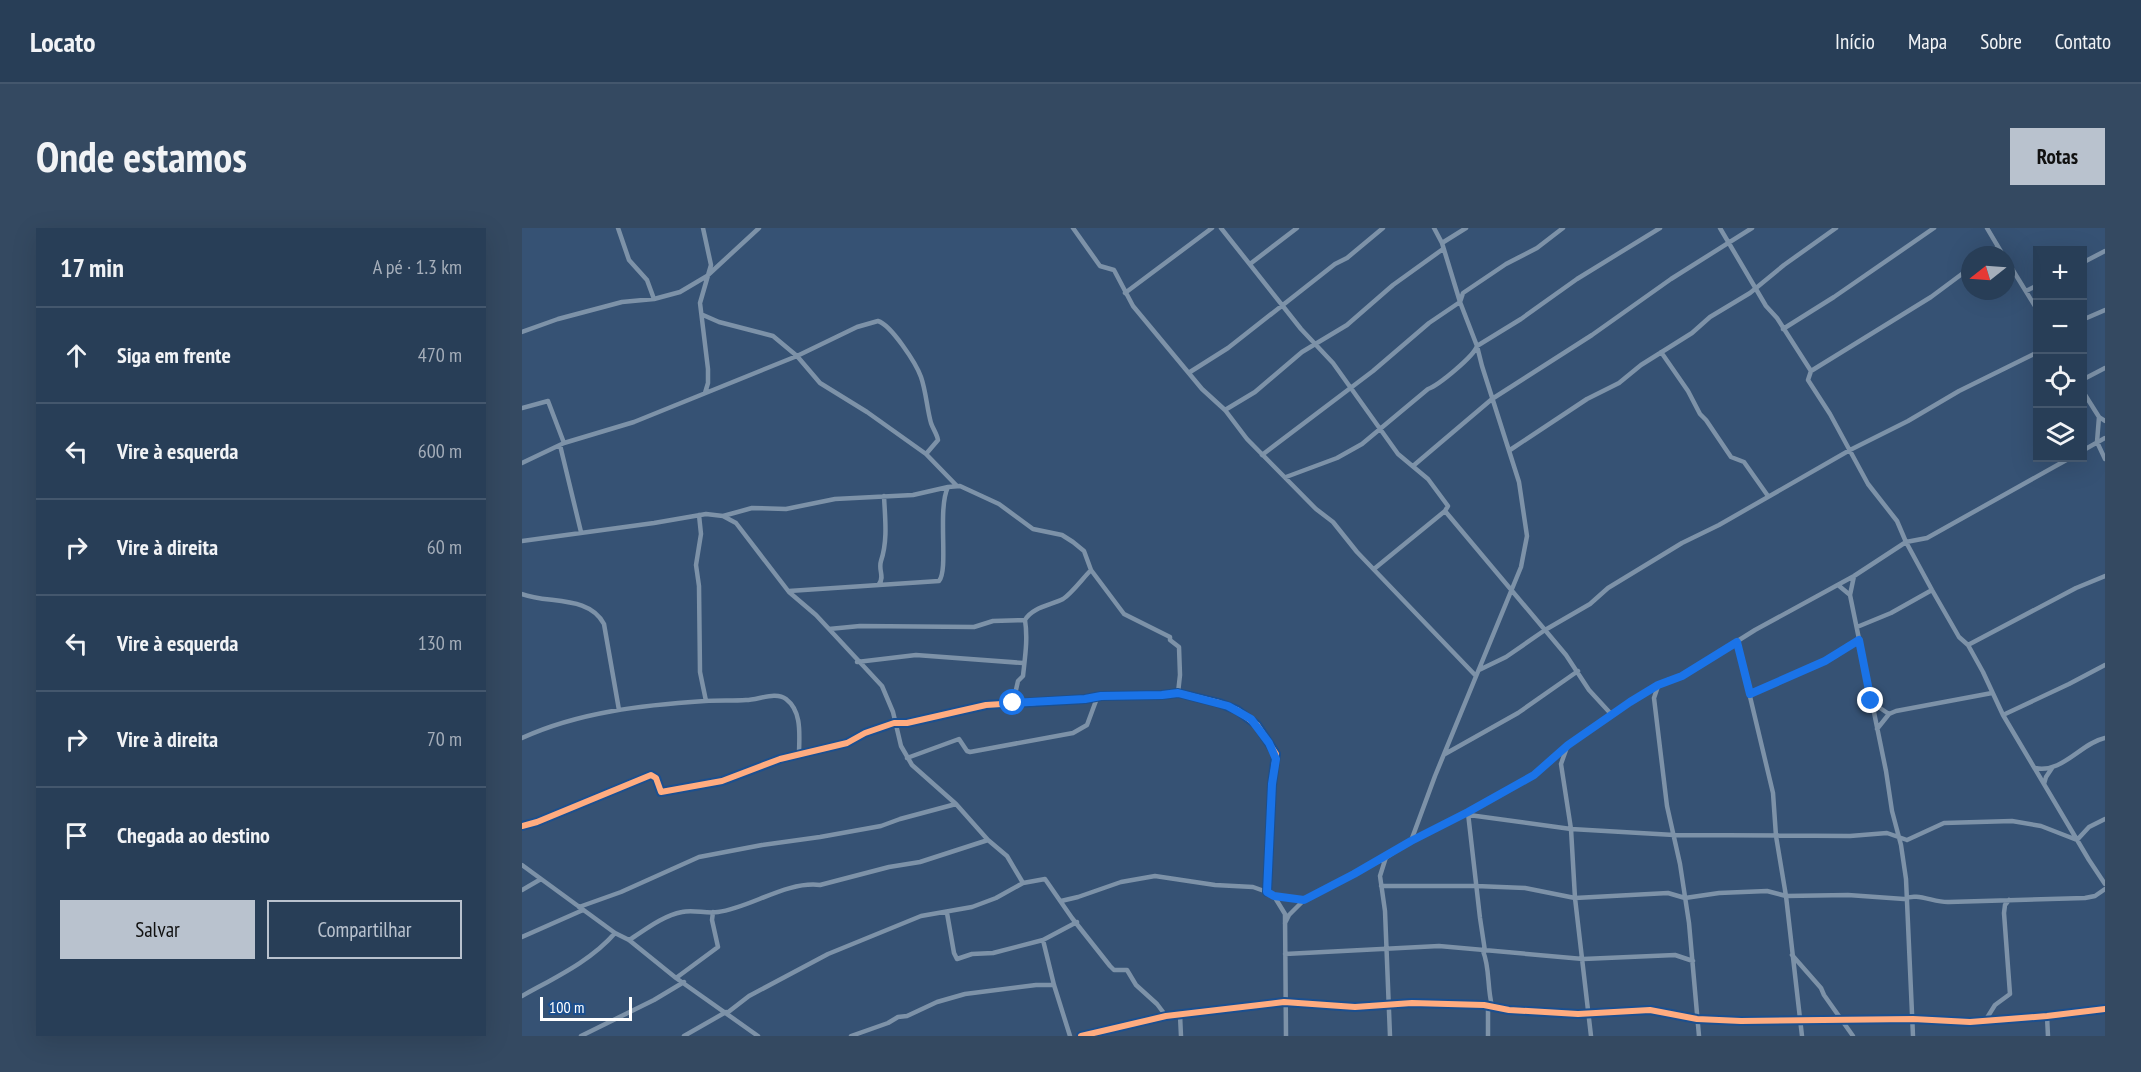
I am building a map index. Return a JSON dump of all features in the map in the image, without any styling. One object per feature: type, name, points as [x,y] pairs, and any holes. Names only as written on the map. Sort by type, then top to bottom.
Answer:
[{"type":"street","points":[[618,228],[629,260],[647,280],[654,299]]},
{"type":"street","points":[[703,228],[711,265],[700,303],[708,376],[705,393]]},
{"type":"street","points":[[522,332],[622,302],[654,299],[680,292],[707,276],[759,228]]},
{"type":"street","points":[[1072,228],[1100,266],[1114,270],[1125,293],[1164,344],[1262,455],[1316,509],[1333,522],[1374,569],[1477,673]]},
{"type":"street","points":[[1125,293],[1212,228]]},
{"type":"street","points":[[1221,228],[1315,346],[1333,363],[1398,454],[1428,479],[1448,506],[1445,511],[1374,569]]},
{"type":"street","points":[[1250,264],[1297,228]]},
{"type":"street","points":[[1190,372],[1228,348],[1383,228]]},
{"type":"street","points":[[1411,841],[1521,567],[1527,536],[1524,503],[1510,450],[1442,243],[1434,228]]},
{"type":"street","points":[[1442,243],[1466,228]]},
{"type":"street","points":[[1262,455],[1372,371],[1429,323],[1460,302],[1463,293],[1506,264],[1537,248],[1563,228]]},
{"type":"street","points":[[1286,477],[1337,458],[1362,444],[1428,389],[1440,383],[1475,353],[1477,346],[1521,319],[1577,279],[1660,228]]},
{"type":"street","points":[[1720,228],[1755,288],[1796,345],[1811,371]]},
{"type":"street","points":[[1413,466],[1492,399],[1592,335],[1671,279],[1752,228]]},
{"type":"street","points":[[1510,450],[1692,333],[1836,228]]},
{"type":"street","points":[[1783,329],[1934,228]]},
{"type":"street","points":[[1987,228],[1997,246]]},
{"type":"street","points":[[1225,411],[1248,397],[1288,362],[1347,325],[1393,285],[1443,249]]},
{"type":"street","points":[[2087,260],[2105,251]]},
{"type":"street","points":[[2015,273],[2033,304]]},
{"type":"street","points":[[1961,275],[1931,297],[1811,371],[1808,380],[1830,414],[1868,484],[1897,521],[1932,590],[1959,637],[1968,645],[2002,715],[2105,884]]},
{"type":"street","points":[[2026,291],[2033,287]]},
{"type":"street","points":[[2087,319],[2105,310]]},
{"type":"street","points":[[703,315],[719,322],[773,336],[797,356],[820,383],[867,412],[926,454],[957,486]]},
{"type":"street","points":[[522,463],[562,444],[634,422],[797,356],[874,321],[882,322],[905,350],[921,376],[923,393],[929,406],[930,421],[938,440],[926,454]]},
{"type":"street","points":[[1661,352],[1731,457],[1744,462],[1767,495]]},
{"type":"street","points":[[1477,673],[1590,604],[1608,588],[1645,565],[1767,495],[1908,421],[1959,391],[2033,354]]},
{"type":"street","points":[[2087,377],[2105,368]]},
{"type":"street","points":[[2087,398],[2099,417],[2105,421]]},
{"type":"street","points":[[522,408],[548,401],[562,444],[581,532]]},
{"type":"street","points":[[2099,417],[2097,442],[2105,459]]},
{"type":"street","points":[[2087,448],[2105,438]]},
{"type":"street","points":[[1286,923],[1289,915],[1304,900],[1387,857],[1411,841],[1468,814],[1534,775],[1568,745],[1658,685],[1682,676],[1775,619],[1854,576],[1906,542],[1927,538],[1944,530],[2063,462]]},
{"type":"street","points":[[789,592],[879,584],[936,582],[941,579],[944,549],[943,510],[948,487]]},
{"type":"street","points":[[723,516],[752,508],[786,509],[835,499],[913,495],[948,487],[964,488],[999,504],[1033,529],[1055,533],[1084,551],[1091,570],[1124,614],[1170,637],[1170,640],[1179,647],[1178,693]]},
{"type":"street","points":[[879,584],[882,579],[881,563],[885,554],[886,541],[884,496]]},
{"type":"street","points":[[1445,511],[1545,630],[1578,671],[1589,690],[1612,715]]},
{"type":"street","points":[[522,541],[710,513],[723,516],[740,527],[789,592],[829,629],[886,693],[893,711],[901,746],[912,765],[956,804],[988,840],[1007,856],[1023,884]]},
{"type":"street","points":[[699,515],[702,534],[696,566],[699,586],[700,672],[706,701]]},
{"type":"street","points":[[1013,703],[1017,685],[1023,676],[1027,646],[1025,620],[1027,616],[1065,598],[1091,570]]},
{"type":"street","points":[[1854,576],[1850,595],[1901,845],[1907,897],[1913,1036]]},
{"type":"street","points":[[1968,645],[2076,588],[2105,576]]},
{"type":"street","points":[[1838,585],[1850,595]]},
{"type":"street","points":[[1857,627],[1891,613],[1932,590]]},
{"type":"street","points":[[522,594],[583,606],[599,615],[604,624],[619,710]]},
{"type":"street","points":[[829,629],[860,626],[974,627],[993,621],[1025,620]]},
{"type":"street","points":[[1750,694],[1825,661],[1859,640]]},
{"type":"street","points":[[1737,642],[1769,769],[1802,1036]]},
{"type":"street","points":[[857,662],[916,655],[1023,663]]},
{"type":"street","points":[[2002,715],[2105,665]]},
{"type":"street","points":[[1444,754],[1518,713],[1578,671]]},
{"type":"street","points":[[1658,685],[1654,698],[1655,707],[1667,806],[1685,898],[1699,1036]]},
{"type":"street","points":[[522,826],[651,775],[656,778],[661,792],[722,781],[780,759],[847,743],[865,733],[894,723],[907,723],[986,705],[1178,693],[1237,710],[1257,725],[1274,750],[1276,759],[1272,784],[1267,892]]},
{"type":"street","points":[[1877,729],[1889,714],[1992,693]]},
{"type":"street","points":[[1643,694],[1655,707]]},
{"type":"street","points":[[522,738],[564,721],[619,710],[782,696],[791,704],[799,724],[799,755]]},
{"type":"street","points":[[908,758],[959,739],[970,752],[1073,733],[1087,725],[1097,698]]},
{"type":"street","points":[[1871,701],[1889,714]]},
{"type":"street","points":[[2044,784],[2052,768],[2095,741],[2105,738]]},
{"type":"street","points":[[1568,745],[1561,764],[1571,829],[1575,898],[1591,1036]]},
{"type":"street","points":[[2035,768],[2052,768]]},
{"type":"street","points":[[522,937],[581,908],[699,857],[873,828],[956,804]]},
{"type":"street","points":[[1468,814],[1571,829],[1674,835],[1850,836],[1887,833],[1907,840]]},
{"type":"street","points":[[1468,814],[1484,951],[1487,960],[1488,1036]]},
{"type":"street","points":[[2077,840],[2089,827],[2105,819]]},
{"type":"street","points":[[1901,845],[1907,840],[1944,824],[2012,821],[2041,826],[2077,840]]},
{"type":"street","points":[[1887,833],[1896,827]]},
{"type":"street","points":[[629,940],[655,923],[681,912],[729,910],[807,884],[820,885],[889,867],[920,862],[988,840]]},
{"type":"street","points":[[1387,857],[1380,876],[1385,911],[1390,1036]]},
{"type":"street","points":[[522,866],[615,933],[629,940],[676,978],[758,1036]]},
{"type":"street","points":[[1061,901],[1078,897],[1107,885],[1155,876],[1215,885],[1252,887],[1274,896],[1304,900]]},
{"type":"street","points":[[522,890],[541,879]]},
{"type":"street","points":[[684,1036],[727,1013],[749,996],[828,954],[921,916],[947,913],[989,901],[1023,884],[1045,879],[1110,966],[1114,970],[1127,970],[1136,985],[1157,1004],[1166,1016]]},
{"type":"street","points":[[1381,886],[1525,888],[1575,898],[1668,893],[1685,898],[1719,893],[1767,891],[1786,896],[1848,895],[1902,899],[1918,897],[1948,903],[2085,898],[2095,896],[2105,889]]},
{"type":"street","points":[[1274,896],[1285,914],[1286,923],[1284,1002],[1286,1036]]},
{"type":"street","points":[[1907,907],[1918,897]]},
{"type":"street","points":[[1986,1021],[1995,1005],[2010,994],[2004,913],[2005,905],[2009,900]]},
{"type":"street","points":[[676,978],[718,947],[712,920],[713,912]]},
{"type":"street","points":[[947,913],[957,959],[972,954],[993,953],[1043,940],[1077,922]]},
{"type":"street","points":[[522,996],[589,956],[615,933]]},
{"type":"street","points":[[1043,940],[1070,1036]]},
{"type":"street","points":[[1285,954],[1439,946],[1583,959],[1675,956],[1693,962]]},
{"type":"street","points":[[1487,960],[1493,951]]},
{"type":"street","points":[[1792,955],[1821,987],[1824,995],[1853,1036]]},
{"type":"street","points":[[581,1036],[654,1000],[684,982]]},
{"type":"street","points":[[851,1036],[898,1017],[908,1016],[937,1002],[965,994],[1035,985],[1054,985]]},
{"type":"street","points":[[1081,1036],[1166,1016],[1284,1002],[1354,1007],[1389,1004],[1488,1005],[1524,1011],[1588,1013],[1650,1010],[1697,1019],[1741,1021],[1800,1019],[1986,1021],[2105,1009]]},
{"type":"street","points":[[1180,1015],[1180,1036]]},
{"type":"street","points":[[2046,1016],[2048,1036]]},
{"type":"cycle path","points":[[522,826],[651,775],[656,778],[661,792],[722,781],[780,759],[847,743],[865,733],[894,723],[907,723],[986,705],[1101,696],[1178,693],[1237,710],[1257,725],[1276,754],[1272,785],[1267,892]]},
{"type":"cycle path","points":[[1081,1036],[1166,1016],[1284,1002],[1355,1007],[1412,1003],[1484,1005],[1509,1010],[1578,1014],[1650,1010],[1697,1019],[1741,1021],[1913,1019],[1970,1022],[2105,1009]]},
{"type":"route","points":[[1013,703],[1178,693],[1228,706],[1244,714],[1257,725],[1276,754],[1272,784],[1267,892],[1274,896],[1304,900],[1387,857],[1411,841],[1534,775],[1568,745],[1630,702],[1658,685],[1682,676],[1737,642],[1742,653],[1750,694],[1825,661],[1859,640],[1871,701]]}]
